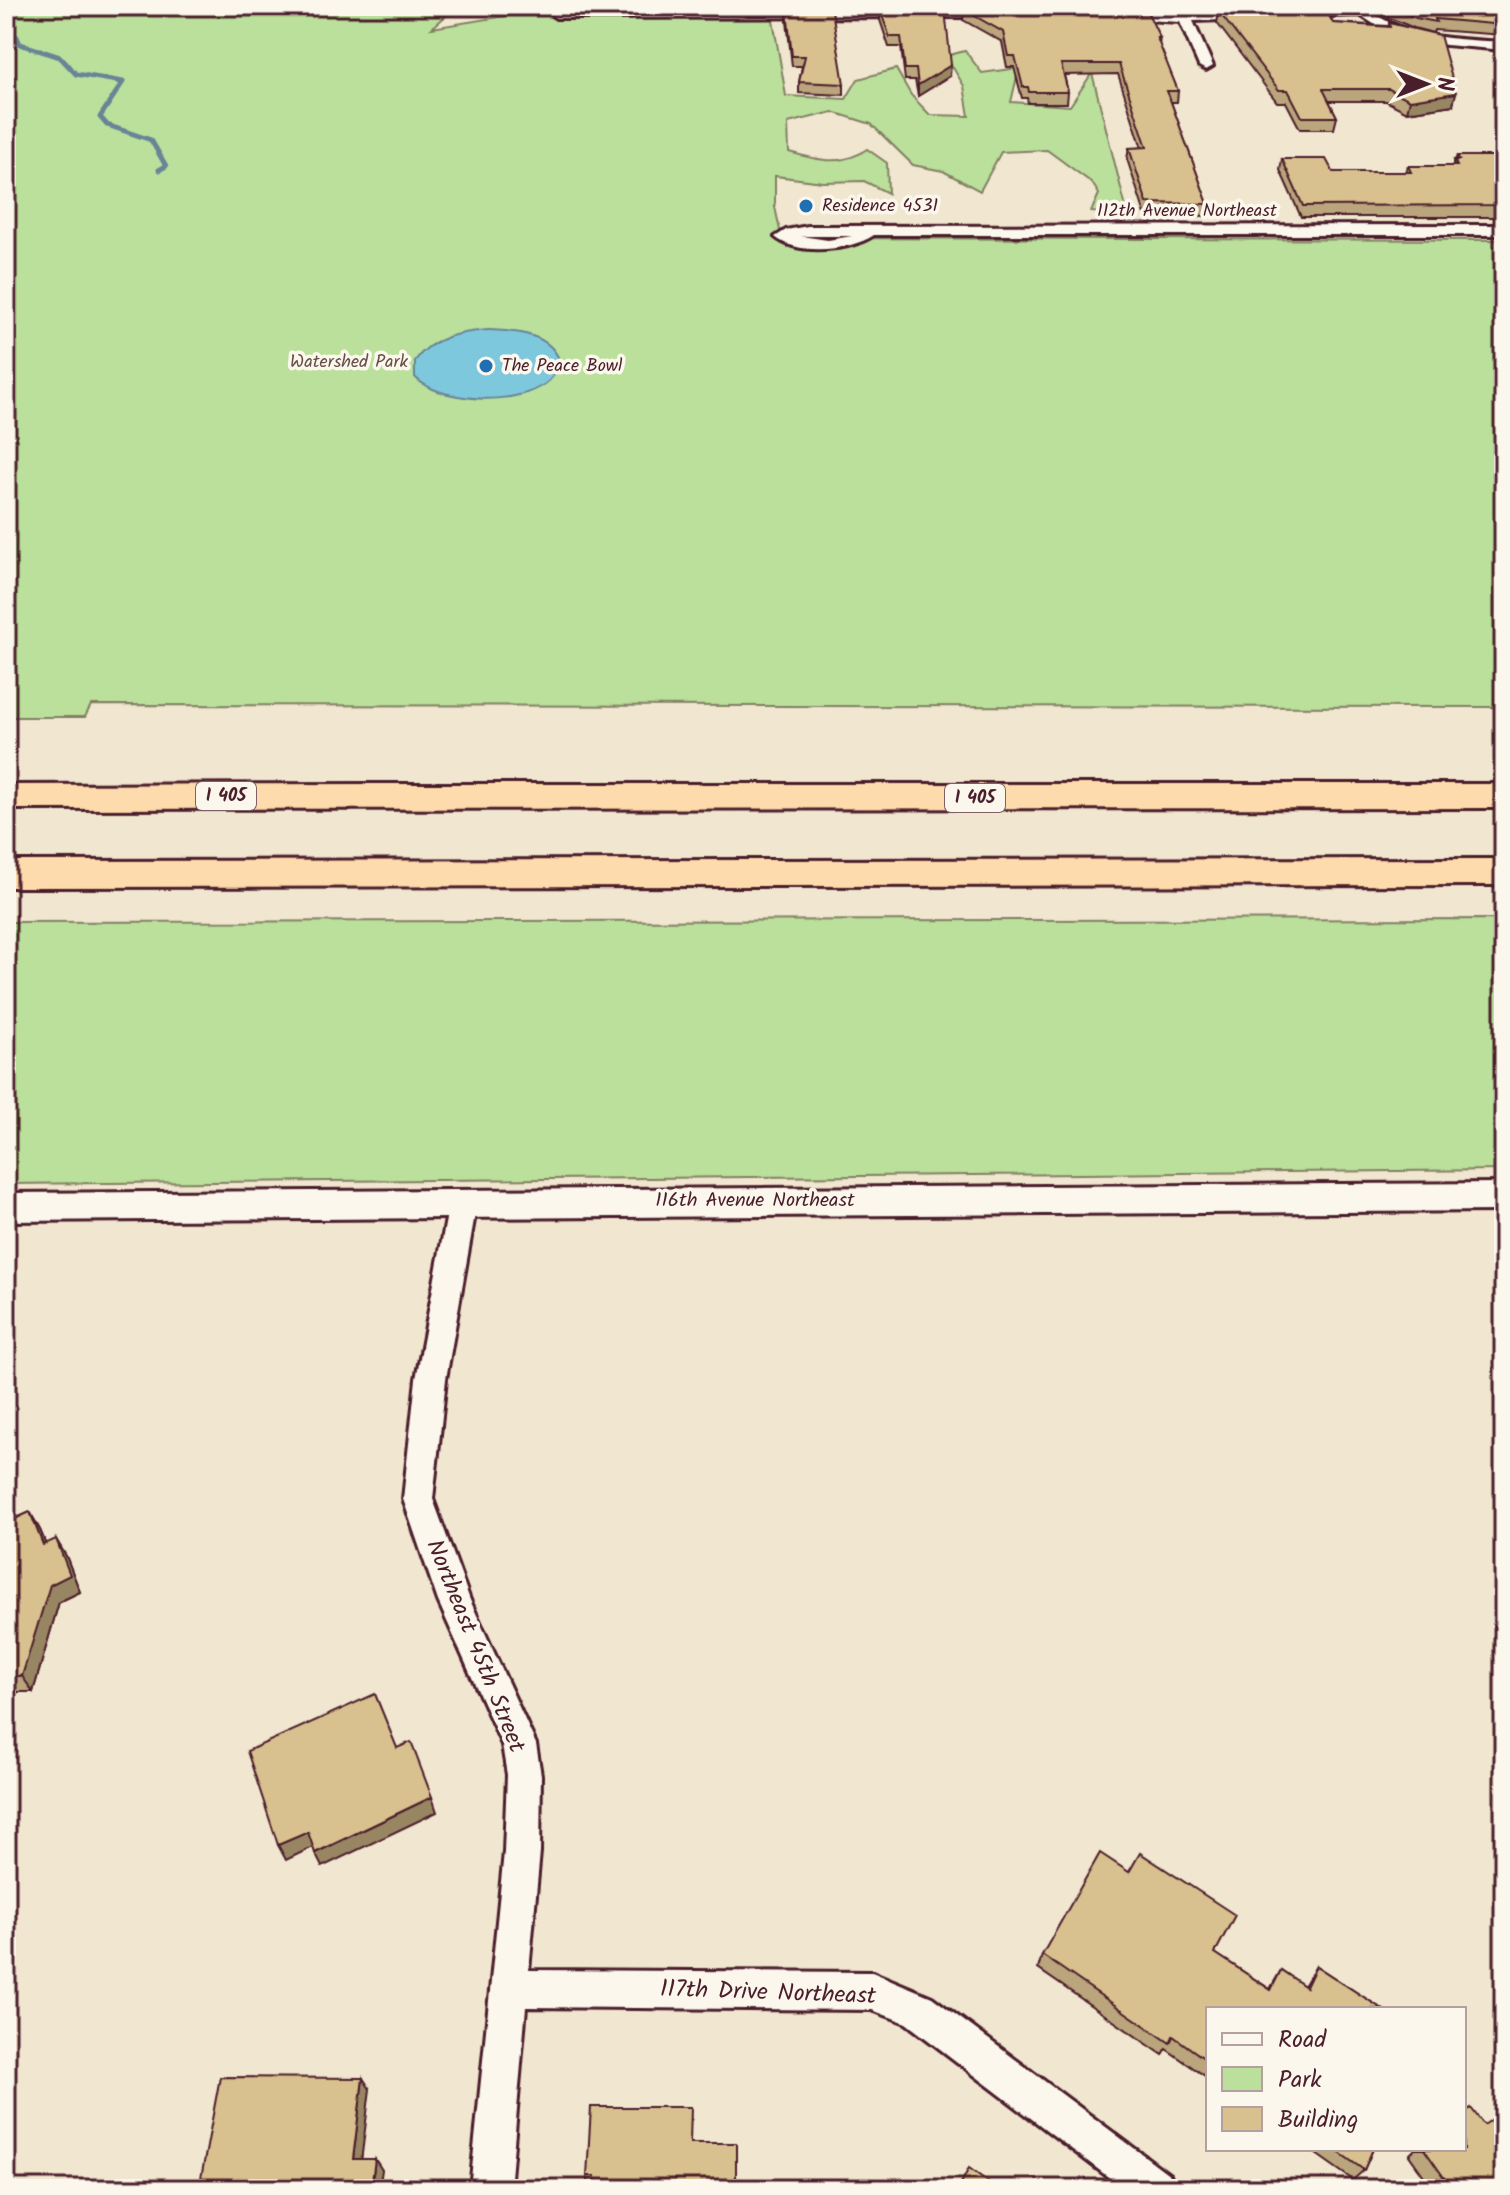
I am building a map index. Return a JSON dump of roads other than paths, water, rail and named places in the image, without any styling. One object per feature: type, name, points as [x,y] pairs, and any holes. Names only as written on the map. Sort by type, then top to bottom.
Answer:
[{"type":"highway","name":"I 405","points":[[6,797],[447,794],[793,798],[1504,796]]},
{"type":"highway","points":[[6,874],[1504,872]]},
{"type":"street","points":[[1106,14],[1185,18],[1359,8],[1388,28],[1416,36],[1499,49]]},
{"type":"street","points":[[556,10],[1016,13]]},
{"type":"street","points":[[1185,18],[1206,66]]},
{"type":"street","name":"112th Avenue Northeast","points":[[871,231],[1504,230]]},
{"type":"street","name":"116th Avenue Northeast","points":[[6,1207],[1504,1197]]},
{"type":"street","name":"Northeast 45th Street","points":[[463,1203],[431,1379],[418,1499],[454,1601],[519,1744],[524,1775],[522,1852],[490,2189]]},
{"type":"street","name":"117th Drive Northeast","points":[[509,1988],[872,1991],[899,2000],[932,2019],[1156,2189]]},
{"type":"water","name":"The Peace Bowl","points":[[488,330],[528,334],[545,342],[558,357],[554,374],[542,386],[523,394],[499,398],[450,395],[415,377],[415,361],[429,346],[457,334]]},
{"type":"waterway","points":[[6,31],[17,37],[20,44],[60,57],[76,74],[123,82],[100,117],[107,125],[151,140],[166,166],[159,170]]},
{"type":"place","name":"Residence 4531","points":[[806,206]]},
{"type":"place","name":"The Peace Bowl","points":[[486,366]]},
{"type":"park label","name":"Watershed Park","points":[[349,362]]}]
